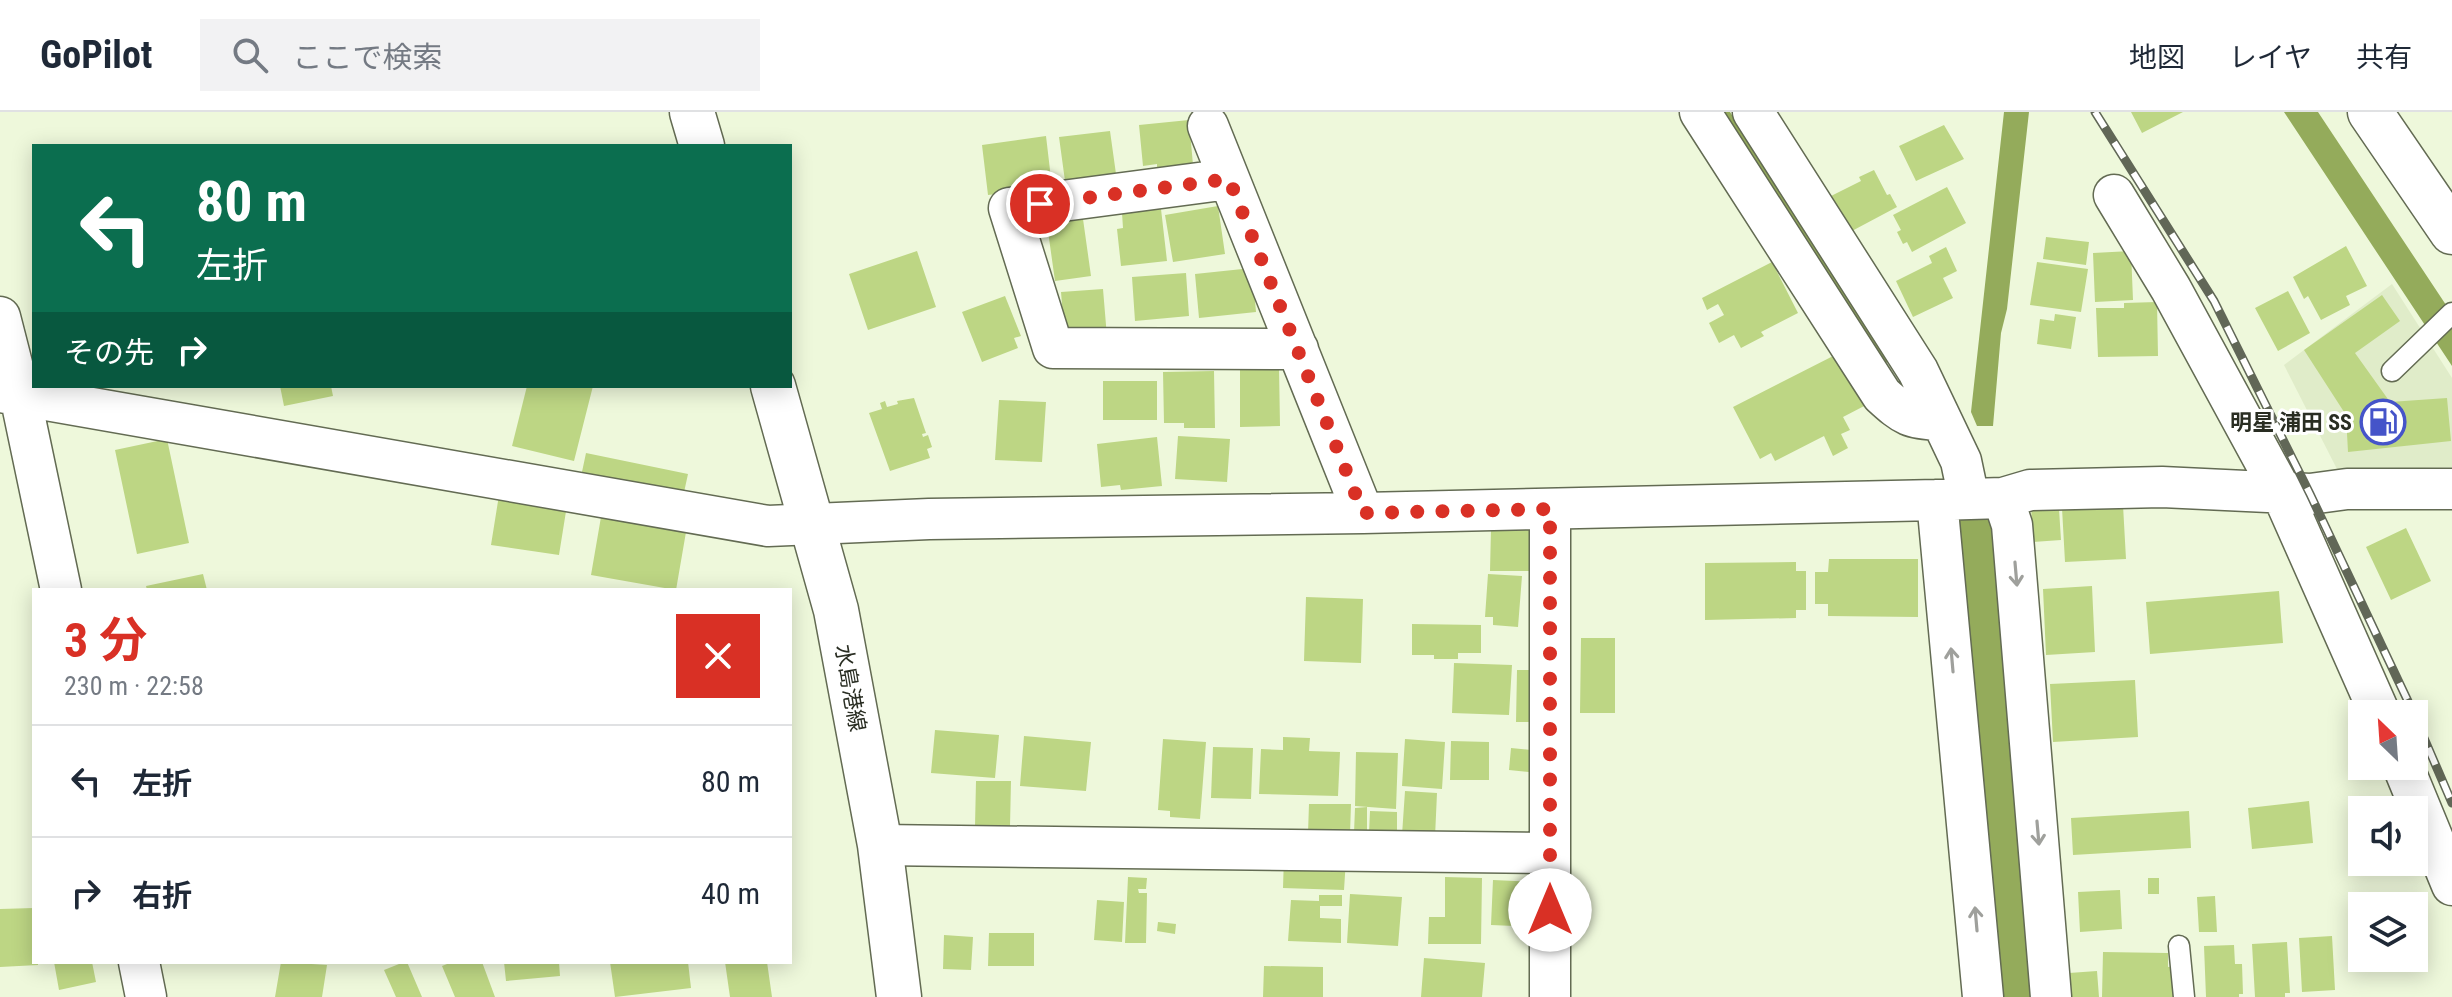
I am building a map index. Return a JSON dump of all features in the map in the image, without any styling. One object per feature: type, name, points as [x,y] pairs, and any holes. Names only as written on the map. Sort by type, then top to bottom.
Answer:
[{"type":"main road","points":[[692,112],[701,144]]},
{"type":"main road","points":[[2370,112],[2452,232]]},
{"type":"main road","name":"水島港線","points":[[774,388],[836,610],[880,845],[899,997]]},
{"type":"street","points":[[1700,112],[1882,395],[1902,414],[1941,420]]},
{"type":"street","points":[[1753,112],[1918,371],[1961,461],[1970,499],[1983,997]]},
{"type":"street","points":[[1208,126],[1363,513]]},
{"type":"street","points":[[1229,179],[1009,208],[1053,348],[1298,349]]},
{"type":"street","points":[[2114,195],[2171,289],[2282,493],[2374,700]]},
{"type":"street","points":[[0,317],[10,393],[60,588]]},
{"type":"street","points":[[10,393],[768,526],[929,519],[1970,499],[2030,490],[2147,487],[2310,494],[2347,489],[2452,489]]},
{"type":"street","points":[[1970,499],[2012,525],[2051,997]]},
{"type":"street","points":[[1550,509],[1550,997]]},
{"type":"street","points":[[2409,780],[2452,885]]},
{"type":"street","points":[[880,845],[1550,853]]},
{"type":"street","points":[[139,964],[146,997]]},
{"type":"lane","points":[[2392,371],[2452,313]]},
{"type":"lane","points":[[2179,946],[2184,997]]},
{"type":"shaded area","points":[[1717,112],[1730,112],[1889,361],[1880,366]]},
{"type":"shaded area","points":[[2004,112],[2029,112],[2007,309],[2001,333],[1993,426],[1977,426],[1971,412]]},
{"type":"shaded area","points":[[2284,112],[2318,112],[2452,314],[2452,366]]},
{"type":"shaded area","name":"明星 浦田 SS","points":[[2392,284],[2452,378],[2452,467],[2338,471],[2284,365]]},
{"type":"building","points":[[2131,112],[2183,112],[2142,133]]},
{"type":"building","points":[[1189,120],[1193,165],[1143,166],[1139,125]]},
{"type":"building","points":[[1944,125],[1964,159],[1916,181],[1899,146]]},
{"type":"building","points":[[1110,131],[1116,174],[1065,181],[1059,137]]},
{"type":"building","points":[[1046,136],[1052,187],[988,195],[982,145]]},
{"type":"building","points":[[1874,170],[1897,207],[1850,232],[1831,196],[1861,181],[1859,177]]},
{"type":"building","points":[[1947,187],[1966,223],[1912,252],[1907,242],[1903,244],[1897,232],[1901,230],[1893,215]]},
{"type":"building","points":[[1218,206],[1225,254],[1173,262],[1165,215]]},
{"type":"building","points":[[1161,209],[1167,261],[1121,266],[1117,229],[1123,228],[1122,213]]},
{"type":"building","points":[[1083,219],[1091,276],[1055,281],[1047,224]]},
{"type":"building","points":[[2046,237],[2089,242],[2086,265],[2043,259]]},
{"type":"building","points":[[2346,246],[2367,286],[2346,296],[2350,305],[2321,320],[2308,296],[2304,299],[2293,277]]},
{"type":"building","points":[[1946,247],[1957,271],[1943,278],[1953,298],[1913,317],[1896,281],[1932,263],[1929,256]]},
{"type":"building","points":[[917,251],[936,307],[868,330],[849,274]]},
{"type":"building","points":[[2131,251],[2133,300],[2095,302],[2093,253]]},
{"type":"building","points":[[1772,262],[1798,313],[1761,332],[1764,336],[1741,348],[1734,335],[1719,343],[1709,323],[1724,315],[1718,304],[1707,310],[1702,298]]},
{"type":"building","points":[[2037,262],[2088,269],[2081,312],[2030,305]]},
{"type":"building","points":[[1252,268],[1256,312],[1199,318],[1195,274]]},
{"type":"building","points":[[1186,273],[1189,316],[1135,321],[1132,277]]},
{"type":"building","points":[[1103,289],[1107,337],[1065,341],[1061,292]]},
{"type":"building","points":[[2288,291],[2310,333],[2278,351],[2255,308]]},
{"type":"building","points":[[2382,295],[2400,321],[2355,353],[2390,402],[2447,398],[2451,441],[2348,452],[2346,415],[2304,350]]},
{"type":"building","points":[[1005,296],[1021,336],[1014,338],[1018,348],[982,362],[962,312]]},
{"type":"building","points":[[2157,302],[2158,356],[2098,357],[2096,308],[2124,308],[2124,303]]},
{"type":"building","points":[[2055,314],[2076,317],[2071,349],[2037,344],[2040,319],[2054,321]]},
{"type":"building","points":[[1841,352],[1868,404],[1843,417],[1850,430],[1841,434],[1848,448],[1833,456],[1824,436],[1775,461],[1771,453],[1760,459],[1733,407]]},
{"type":"building","points":[[1279,367],[1280,426],[1240,427],[1240,368]]},
{"type":"building","points":[[1214,371],[1215,428],[1184,428],[1184,423],[1164,423],[1163,372]]},
{"type":"building","points":[[1103,381],[1157,381],[1157,420],[1103,420]]},
{"type":"building","points":[[280,388],[331,388],[333,396],[284,406]]},
{"type":"building","points":[[526,388],[592,388],[574,461],[512,446]]},
{"type":"building","points":[[914,398],[926,433],[922,434],[923,437],[928,435],[932,447],[927,449],[930,458],[890,471],[869,413],[882,409],[880,403],[885,401],[887,407],[898,404],[897,401]]},
{"type":"building","points":[[999,400],[1046,402],[1042,462],[995,460]]},
{"type":"building","points":[[1178,436],[1230,439],[1227,482],[1175,479]]},
{"type":"building","points":[[1157,437],[1162,486],[1121,490],[1120,485],[1101,487],[1097,444]]},
{"type":"building","points":[[167,439],[189,543],[137,554],[115,450]]},
{"type":"building","points":[[586,453],[688,474],[681,506],[579,486]]},
{"type":"building","points":[[499,495],[567,505],[559,555],[491,545]]},
{"type":"building","points":[[2042,504],[2042,510],[2059,509],[2061,540],[2033,542],[2031,505]]},
{"type":"building","points":[[2123,505],[2126,559],[2065,562],[2062,508]]},
{"type":"building","points":[[601,517],[686,532],[676,588],[591,575]]},
{"type":"building","points":[[2406,528],[2431,581],[2391,600],[2366,547]]},
{"type":"building","points":[[1491,529],[1542,529],[1542,571],[1490,571]]},
{"type":"building","points":[[1829,559],[1918,559],[1918,617],[1828,616],[1828,604],[1815,604],[1815,572],[1828,572]]},
{"type":"building","points":[[1796,562],[1796,571],[1806,571],[1806,610],[1796,610],[1796,618],[1705,620],[1705,563]]},
{"type":"building","points":[[203,574],[206,588],[146,588]]},
{"type":"building","points":[[1488,574],[1522,576],[1518,627],[1493,625],[1493,617],[1485,617]]},
{"type":"building","points":[[2092,586],[2095,652],[2046,655],[2043,589]]},
{"type":"building","points":[[2279,591],[2283,643],[2150,654],[2146,602]]},
{"type":"building","points":[[1306,597],[1363,599],[1361,663],[1304,661]]},
{"type":"building","points":[[1412,624],[1481,625],[1481,653],[1458,653],[1458,659],[1412,655]]},
{"type":"building","points":[[1581,638],[1615,638],[1615,713],[1580,713]]},
{"type":"building","points":[[1454,663],[1512,665],[1509,715],[1452,713]]},
{"type":"building","points":[[1517,670],[1544,670],[1543,722],[1516,722]]},
{"type":"building","points":[[2135,680],[2138,737],[2053,742],[2050,684]]},
{"type":"building","points":[[935,730],[999,735],[995,778],[931,773]]},
{"type":"building","points":[[1024,736],[1091,742],[1086,791],[1020,786]]},
{"type":"building","points":[[1283,737],[1310,738],[1309,751],[1340,752],[1338,796],[1259,794],[1261,749],[1283,750]]},
{"type":"building","points":[[1163,739],[1206,742],[1200,819],[1170,817],[1170,811],[1158,810]]},
{"type":"building","points":[[1405,739],[1445,742],[1442,789],[1402,786]]},
{"type":"building","points":[[1451,741],[1489,742],[1489,780],[1450,780]]},
{"type":"building","points":[[1213,747],[1253,748],[1251,799],[1211,798]]},
{"type":"building","points":[[1511,748],[1541,751],[1538,773],[1509,770]]},
{"type":"building","points":[[1356,752],[1398,753],[1396,809],[1355,806]]},
{"type":"building","points":[[976,781],[1011,781],[1010,826],[975,826]]},
{"type":"building","points":[[1405,791],[1437,793],[1435,837],[1402,835]]},
{"type":"building","points":[[2309,801],[2313,843],[2252,849],[2248,808]]},
{"type":"building","points":[[1309,804],[1351,804],[1350,834],[1308,833]]},
{"type":"building","points":[[1367,807],[1367,833],[1354,833],[1355,808]]},
{"type":"building","points":[[1370,811],[1397,812],[1397,834],[1369,833]]},
{"type":"building","points":[[2189,811],[2191,848],[2073,855],[2071,818]]},
{"type":"building","points":[[1284,856],[1346,859],[1344,890],[1283,888]]},
{"type":"building","points":[[1128,877],[1147,878],[1146,889],[1138,889],[1139,893],[1147,893],[1146,943],[1125,943]]},
{"type":"building","points":[[1445,877],[1482,878],[1481,944],[1428,944],[1429,917],[1445,917]]},
{"type":"building","points":[[2148,878],[2159,878],[2159,894],[2148,894]]},
{"type":"building","points":[[1493,880],[1538,882],[1536,927],[1491,925]]},
{"type":"building","points":[[2120,890],[2122,929],[2080,932],[2078,892]]},
{"type":"building","points":[[1350,894],[1402,897],[1398,946],[1347,943]]},
{"type":"building","points":[[1319,895],[1342,895],[1342,906],[1320,906],[1320,918],[1341,919],[1341,943],[1288,941],[1291,900],[1319,901]]},
{"type":"building","points":[[2215,896],[2217,932],[2199,932],[2197,897]]},
{"type":"building","points":[[1097,900],[1124,902],[1122,942],[1094,940]]},
{"type":"building","points":[[32,908],[32,964],[38,965],[0,967],[0,909]]},
{"type":"building","points":[[1158,922],[1176,924],[1175,934],[1157,931]]},
{"type":"building","points":[[989,933],[1034,933],[1034,966],[988,966]]},
{"type":"building","points":[[944,935],[973,937],[971,970],[943,969]]},
{"type":"building","points":[[2332,936],[2335,990],[2302,992],[2299,938]]},
{"type":"building","points":[[2287,942],[2290,993],[2285,993],[2285,997],[2255,997],[2252,944]]},
{"type":"building","points":[[2234,945],[2235,964],[2242,964],[2243,994],[2239,997],[2206,997],[2204,946]]},
{"type":"building","points":[[2103,952],[2168,953],[2168,967],[2175,966],[2175,997],[2102,997]]},
{"type":"building","points":[[1424,958],[1485,963],[1482,997],[1421,997]]},
{"type":"building","points":[[54,964],[92,964],[96,982],[59,990]]},
{"type":"building","points":[[281,964],[327,965],[322,997],[275,997]]},
{"type":"building","points":[[408,964],[422,997],[396,997],[384,970]]},
{"type":"building","points":[[483,964],[495,997],[455,997],[442,966]]},
{"type":"building","points":[[504,964],[559,964],[560,976],[506,981]]},
{"type":"building","points":[[610,964],[688,964],[691,988],[615,997]]},
{"type":"building","points":[[725,964],[767,964],[772,997],[730,997]]},
{"type":"building","points":[[1264,966],[1323,967],[1323,997],[1263,997]]},
{"type":"building","points":[[2097,971],[2099,997],[2071,997],[2069,973]]},
{"type":"waterway","points":[[1967,519],[1987,519],[2030,997]]},
{"type":"waterway","points":[[1967,519],[2008,997]]},
{"type":"railway","points":[[2095,112],[2214,301],[2407,700]]},
{"type":"railway","points":[[2428,747],[2452,803]]},
{"type":"place","name":"明星 浦田 SS","points":[[2383,422]]},
{"type":"route","points":[[1040,204],[1229,179],[1363,513],[1550,509],[1550,910]]}]
